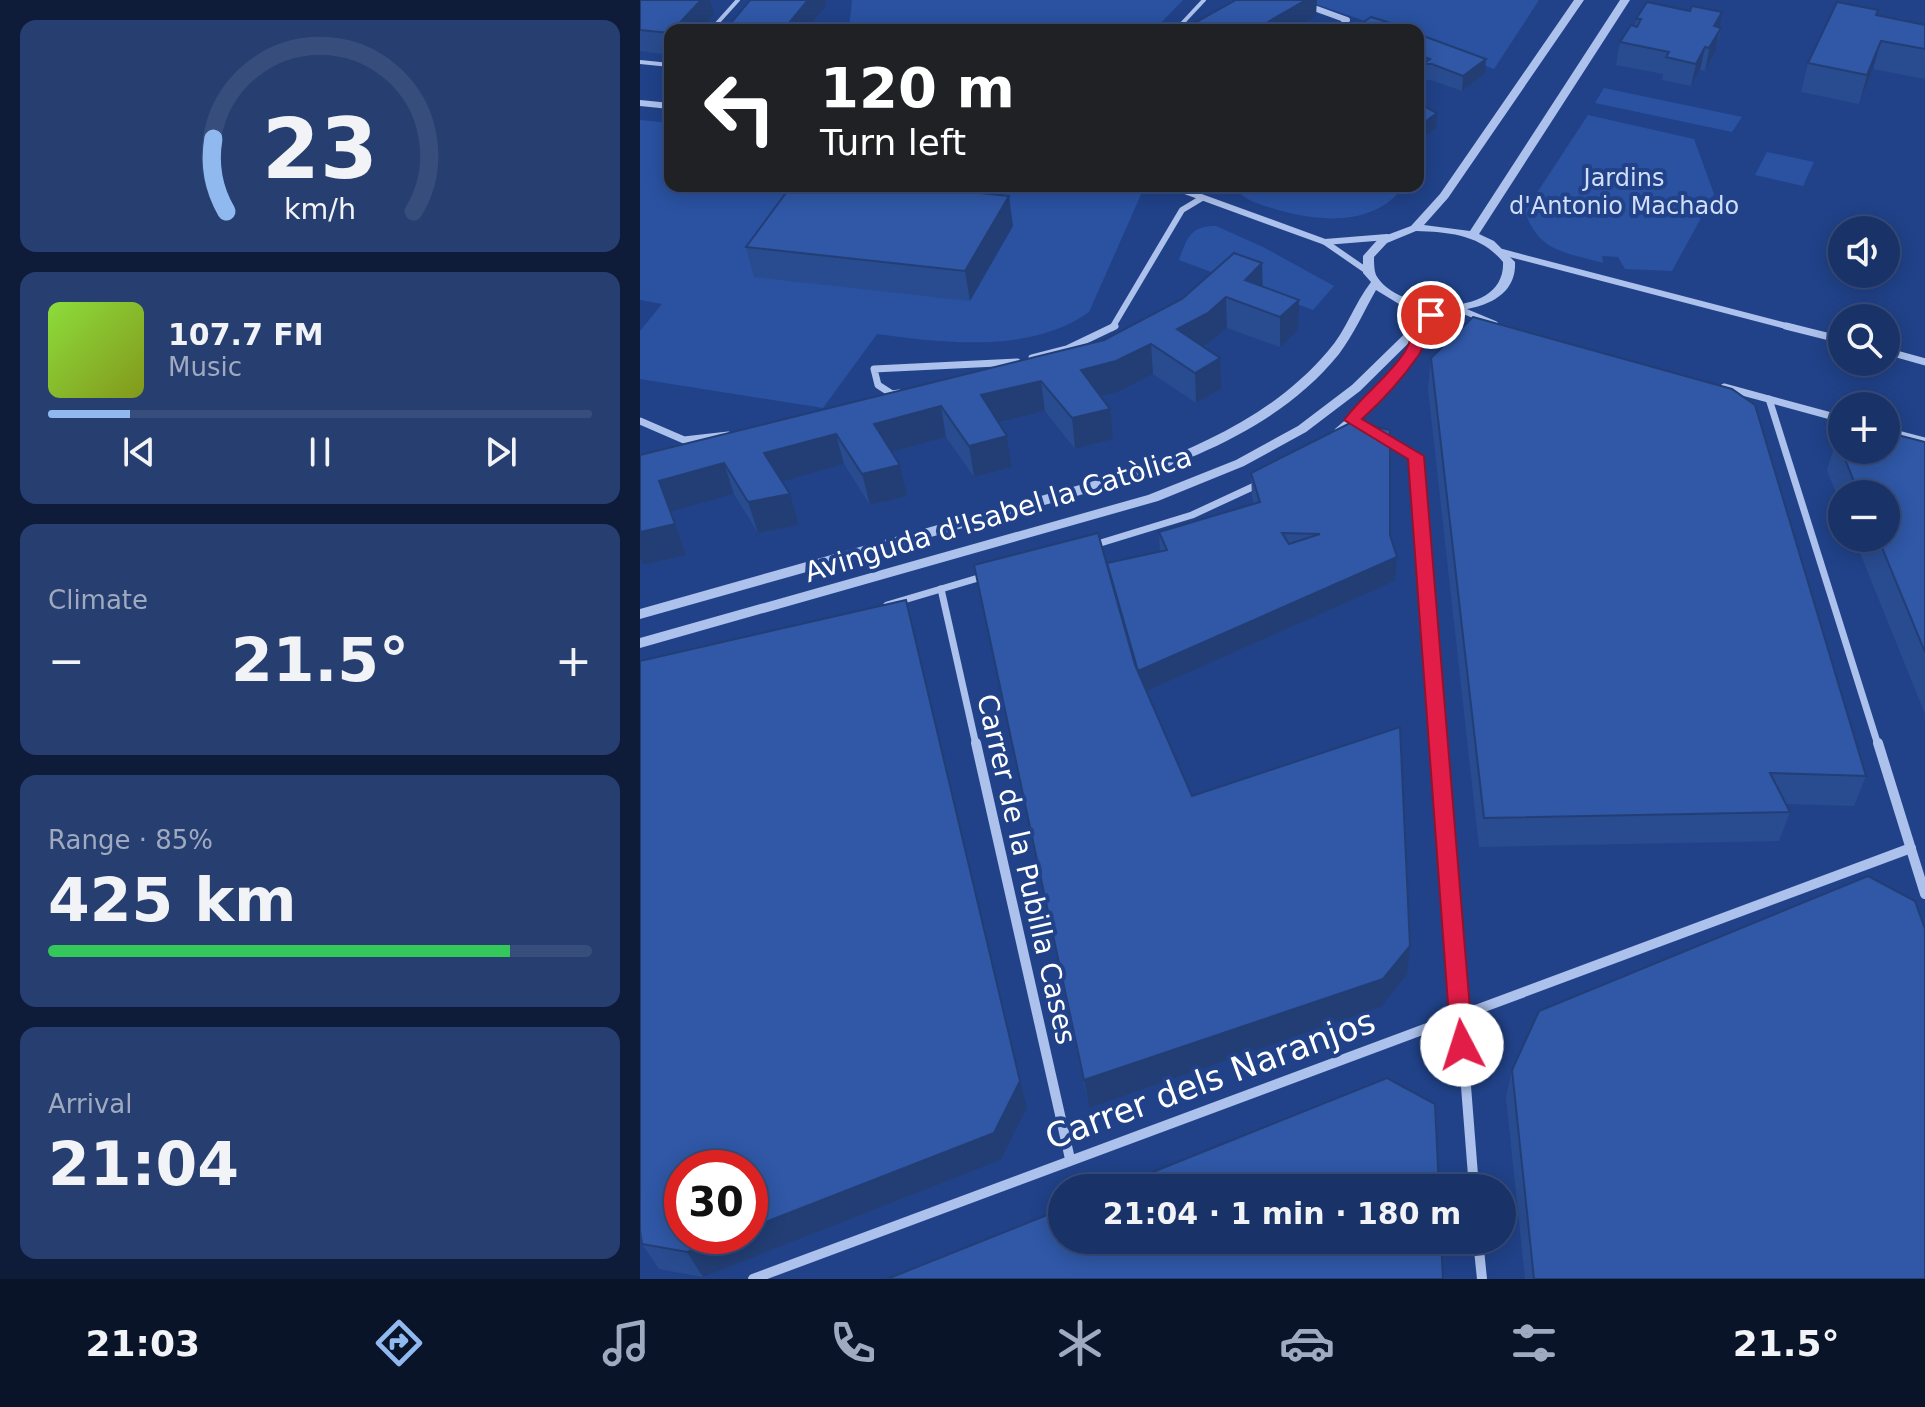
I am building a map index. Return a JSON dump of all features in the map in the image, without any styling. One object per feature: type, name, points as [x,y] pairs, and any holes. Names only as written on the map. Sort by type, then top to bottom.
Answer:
[{"type":"street","points":[[1292,0],[1347,20],[1343,24]]},
{"type":"street","points":[[1415,228],[1444,196],[1579,0]]},
{"type":"street","points":[[1473,235],[1625,0]]},
{"type":"street","points":[[640,103],[664,105]]},
{"type":"street","points":[[1186,192],[1325,242],[1367,271],[1374,285],[1389,297],[1411,306],[1436,310],[1459,309],[1480,304],[1497,295],[1508,283],[1509,262],[1502,252]]},
{"type":"street","points":[[974,375],[1067,349],[1115,326],[1182,210],[1202,198]]},
{"type":"street","points":[[1325,242],[1388,237],[1415,228],[1441,228],[1473,235],[1502,252],[1828,336]]},
{"type":"street","points":[[1367,271],[1368,257],[1377,244],[1388,237]]},
{"type":"street","name":"Avinguda d'Isabel la Catòlica","points":[[640,614],[1114,481],[1194,453],[1254,421],[1302,386],[1346,335],[1374,285]]},
{"type":"street","points":[[1459,309],[1498,326]]},
{"type":"street","name":"Avinguda d'Isabel la Catòlica","points":[[640,643],[1138,503],[1197,481],[1273,445],[1324,414],[1436,310]]},
{"type":"street","name":"Avinguda d'Isabel la Catòlica","points":[[1332,436],[1376,397],[1414,352],[1422,326]]},
{"type":"street","points":[[1900,355],[1925,362]]},
{"type":"street","points":[[905,392],[892,394],[878,385],[874,369],[1017,362]]},
{"type":"street","points":[[932,376],[933,366]]},
{"type":"street","points":[[1710,383],[1828,415]]},
{"type":"street","points":[[1769,399],[1925,894]]},
{"type":"street","points":[[1352,420],[1416,456],[1473,1174]]},
{"type":"street","points":[[640,421],[684,440],[731,434]]},
{"type":"street","points":[[1900,435],[1925,441]]},
{"type":"street","name":"Avinguda d'Isabel la Catòlica","points":[[1087,547],[1192,515],[1276,476]]},
{"type":"street","name":"Avinguda d'Isabel la Catòlica","points":[[881,606],[999,572]]},
{"type":"street","name":"Carrer de la Pubilla Cases","points":[[941,589],[1070,1159]]},
{"type":"street","name":"Carrer dels Naranjos","points":[[753,1279],[1070,1159],[1460,1019],[1911,848]]},
{"type":"street","points":[[1479,1254],[1482,1279]]},
{"type":"lane","points":[[716,24],[738,0]]},
{"type":"lane","points":[[1182,24],[1204,0]]},
{"type":"lane","points":[[640,62],[664,64]]},
{"type":"green space","points":[[852,0],[1183,0],[1160,24],[850,24]]},
{"type":"green space","points":[[1304,0],[1539,0],[1494,69],[1424,42],[1424,24],[1374,24]]},
{"type":"green space","points":[[1604,88],[1742,117],[1732,132],[1595,103]]},
{"type":"green space","name":"Jardins d'Antonio Machado","points":[[1588,115],[1694,139],[1714,194],[1672,271],[1625,269],[1618,257],[1602,256],[1603,263],[1565,253],[1545,243],[1531,225],[1525,211]]},
{"type":"green space","points":[[640,120],[664,122],[664,192],[1142,192],[1089,312],[1066,325],[1014,340],[958,342],[877,334],[823,408],[640,379],[640,331],[662,304],[640,300]]},
{"type":"green space","points":[[1767,152],[1814,162],[1803,186],[1755,175]]},
{"type":"green space","points":[[1237,192],[1398,192],[1373,211],[1334,218],[1292,214],[1250,201]]},
{"type":"green space","points":[[1216,226],[1263,247],[1334,286],[1313,310],[1179,260],[1184,245],[1195,231]]},
{"type":"building","points":[[640,0],[701,0],[679,24],[664,24],[664,32],[640,30]]},
{"type":"building","points":[[750,0],[808,0],[789,23],[799,24],[730,24]]},
{"type":"building","points":[[1236,0],[1306,0],[1264,24],[1193,24]]},
{"type":"building","points":[[1647,2],[1690,11],[1692,6],[1722,12],[1714,26],[1721,28],[1696,64],[1666,57],[1669,52],[1620,42],[1631,25],[1637,27],[1641,19],[1636,19]]},
{"type":"building","points":[[1837,2],[1878,10],[1876,15],[1925,25],[1925,49],[1881,41],[1867,75],[1808,63]]},
{"type":"building","points":[[1371,17],[1394,24],[1361,24]]},
{"type":"building","points":[[1424,36],[1486,59],[1463,76],[1424,64],[1430,59],[1424,57]]},
{"type":"building","points":[[1424,106],[1437,113],[1424,123]]},
{"type":"building","points":[[787,192],[971,192],[1009,196],[965,271],[746,247]]},
{"type":"building","points":[[1234,253],[1262,263],[1245,280],[1299,300],[1280,317],[1226,297],[1208,313],[1177,329],[1220,358],[1195,373],[1151,344],[1116,361],[1081,370],[1110,409],[1072,418],[1041,381],[981,395],[1007,436],[969,446],[941,406],[874,424],[900,465],[862,474],[836,434],[764,453],[790,494],[748,502],[724,463],[659,481],[675,524],[640,532],[640,455],[1104,340],[1182,299]]},
{"type":"building","points":[[1473,317],[1732,389],[1755,405],[1866,776],[1770,773],[1790,812],[1484,818],[1431,358]]},
{"type":"building","points":[[1352,422],[1390,430],[1390,535],[1397,557],[1138,671],[1107,563],[1167,550],[1159,532],[1260,502],[1251,473]],"holes":[[[1282,533],[1320,534],[1289,544]]]},
{"type":"building","points":[[1900,436],[1925,442],[1925,652],[1884,552],[1900,552],[1900,480],[1853,480],[1847,464],[1900,464]]},
{"type":"building","points":[[1098,533],[1135,665],[1192,796],[1400,727],[1410,946],[1383,979],[1084,1080],[974,565]]},
{"type":"building","points":[[906,600],[1020,1081],[994,1133],[768,1221],[768,1150],[664,1150],[664,1248],[642,1244],[640,661]]},
{"type":"building","points":[[1868,876],[1915,901],[1925,929],[1925,1279],[1534,1279],[1512,1070],[1539,1011]]},
{"type":"building","points":[[1387,1078],[1435,1104],[1438,1174],[1148,1174]]},
{"type":"building","points":[[1048,1215],[1048,1254],[1442,1254],[1443,1279],[887,1279]]},
{"type":"route","points":[[1431,315],[1422,326],[1414,352],[1352,420],[1416,456],[1462,1045]]}]
